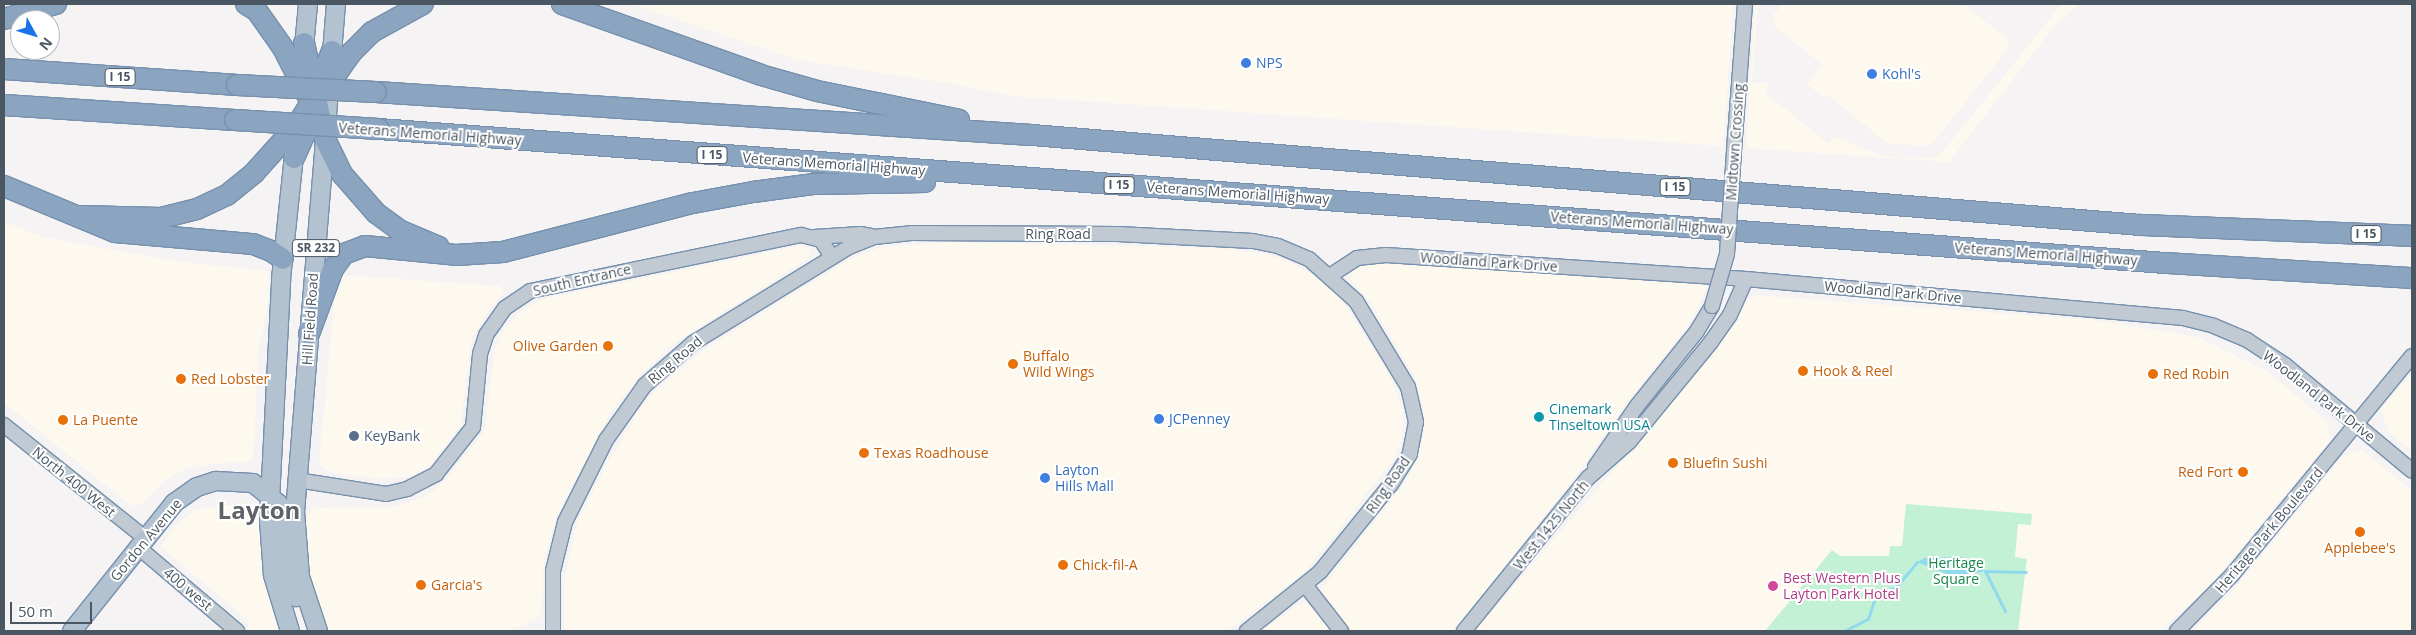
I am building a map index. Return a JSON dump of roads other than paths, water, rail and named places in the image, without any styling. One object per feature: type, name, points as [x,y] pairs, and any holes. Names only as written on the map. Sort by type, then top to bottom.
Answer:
[{"type":"highway","points":[[4,19],[56,4]]},
{"type":"highway","points":[[246,4],[271,30],[312,100],[325,139],[342,174],[376,213],[399,230],[456,255]]},
{"type":"highway","points":[[78,216],[124,220],[161,218],[204,207],[248,179],[351,53],[372,32],[424,4]]},
{"type":"highway","points":[[562,4],[674,46],[808,88],[1032,135]]},
{"type":"highway","points":[[304,43],[323,161]]},
{"type":"highway","points":[[294,158],[312,100],[332,51]]},
{"type":"highway","name":"I 15","points":[[4,69],[1032,135],[2140,225],[2412,236]]},
{"type":"highway","name":"Veterans Memorial Highway","points":[[4,105],[379,130],[1045,180],[2412,278]]},
{"type":"highway","points":[[309,334],[334,269],[344,254],[365,246],[456,255],[503,252],[693,203],[814,184],[1045,180]]},
{"type":"highway","points":[[4,186],[115,232],[253,244],[283,259]]},
{"type":"main road","points":[[304,43],[308,4]]},
{"type":"main road","points":[[332,51],[336,4]]},
{"type":"main road","name":"Hill Field Road","points":[[318,631],[311,615],[300,577],[296,546],[297,480],[325,139]]},
{"type":"main road","name":"SR 232","points":[[287,624],[271,563],[268,493],[283,259],[294,158]]},
{"type":"main road","points":[[277,345],[284,394],[282,455],[288,471],[297,480]]},
{"type":"main road","name":"Gordon Avenue","points":[[72,631],[175,501],[201,485],[221,481],[250,482],[268,493]]},
{"type":"main road","points":[[268,493],[282,510],[284,553],[292,592],[311,615]]},
{"type":"main road","points":[[287,624],[295,631]]},
{"type":"street","name":"Midtown Crossing","points":[[1588,478],[1637,406],[1695,334],[1712,306],[1727,254],[1744,4]]},
{"type":"street","name":"Ring Road","points":[[553,631],[551,592],[562,531],[597,456],[624,411],[653,376],[687,347],[832,257],[874,237],[911,233],[1080,234],[1253,241],[1294,252],[1331,275],[1360,306],[1404,378],[1413,404],[1416,432],[1400,473],[1306,586],[1247,631]]},
{"type":"street","name":"South Entrance","points":[[297,480],[386,494],[407,489],[436,474],[473,427],[480,354],[486,335],[505,308],[530,291],[794,236],[814,237],[861,234],[874,237]]},
{"type":"street","points":[[814,237],[832,257]]},
{"type":"street","name":"Woodland Park Drive","points":[[1331,275],[1336,268],[1357,258],[1386,255],[1746,279],[2183,318],[2214,326],[2247,340],[2285,366],[2412,471]]},
{"type":"street","name":"West 1425 North","points":[[1464,631],[1588,478],[1632,438],[1717,335],[1730,315],[1746,279]]},
{"type":"street","name":"Heritage Park Boulevard","points":[[2177,631],[2221,588],[2412,356]]},
{"type":"street","name":"North 400 West","points":[[4,425],[142,543]]},
{"type":"street","name":"400 west","points":[[142,543],[237,631]]},
{"type":"street","points":[[1306,586],[1341,631]]},
{"type":"water","points":[[1961,557],[1985,571],[1957,578],[1917,562],[1925,558]]},
{"type":"waterway","points":[[1844,631],[1868,619],[1876,595],[1896,587],[1917,562]]},
{"type":"waterway","points":[[1985,571],[2005,611]]},
{"type":"waterway","points":[[1985,571],[2026,572]]},
{"type":"place","name":"NPS","points":[[1246,63]]},
{"type":"place","name":"Kohl's","points":[[1872,74]]},
{"type":"place","name":"Olive Garden","points":[[608,346]]},
{"type":"place","name":"Buffalo Wild Wings","points":[[1013,364]]},
{"type":"place","name":"Hook & Reel","points":[[1803,371]]},
{"type":"place","name":"Red Robin","points":[[2153,374]]},
{"type":"place","name":"Red Lobster","points":[[181,379]]},
{"type":"place","name":"Cinemark Tinseltown USA","points":[[1539,417]]},
{"type":"place","name":"JCPenney","points":[[1159,419]]},
{"type":"place","name":"La Puente","points":[[63,420]]},
{"type":"place","name":"KeyBank","points":[[354,436]]},
{"type":"place","name":"Texas Roadhouse","points":[[864,453]]},
{"type":"place","name":"Bluefin Sushi","points":[[1673,463]]},
{"type":"place","name":"Red Fort","points":[[2243,472]]},
{"type":"place","name":"Layton Hills Mall","points":[[1045,478]]},
{"type":"place","name":"Applebee's","points":[[2360,532]]},
{"type":"place","name":"Chick-fil-A","points":[[1063,565]]},
{"type":"place","name":"Garcia's","points":[[421,585]]},
{"type":"place","name":"Best Western Plus Layton Park Hotel","points":[[1773,586]]},
{"type":"district","name":"Layton","points":[[259,510]]},
{"type":"park label","name":"Heritage Square","points":[[1956,572]]}]
